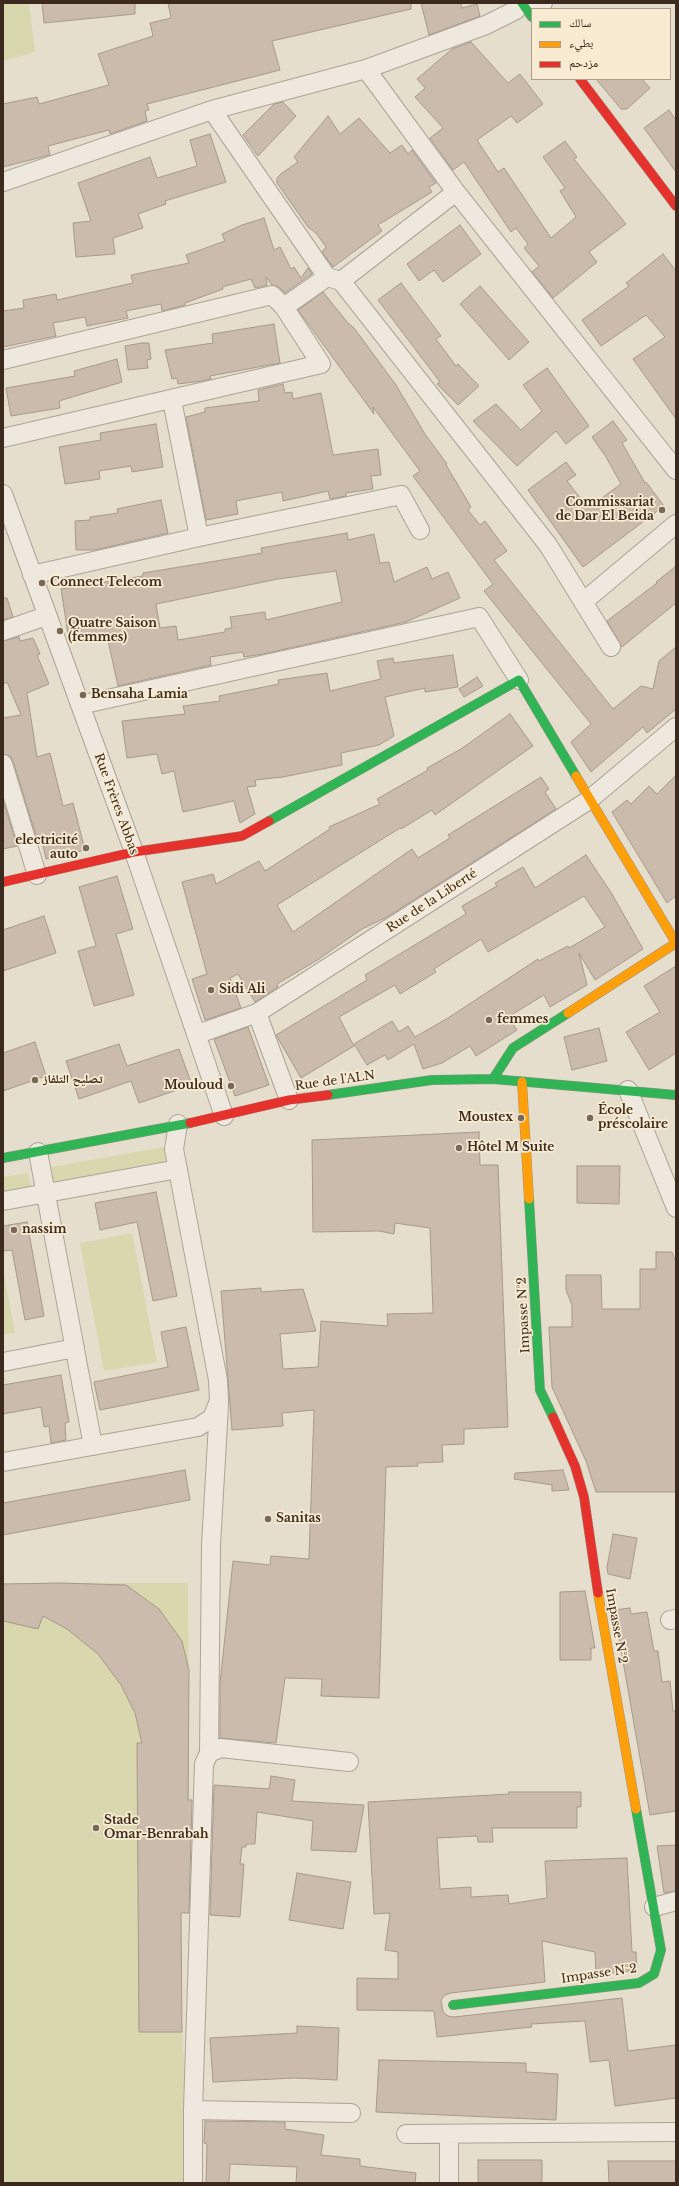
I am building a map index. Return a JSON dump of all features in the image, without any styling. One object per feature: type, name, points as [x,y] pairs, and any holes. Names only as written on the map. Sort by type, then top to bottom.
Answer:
[{"type":"street","points":[[3,182],[212,110],[366,69],[530,9]]},
{"type":"street","points":[[366,69],[456,192],[676,470]]},
{"type":"street","points":[[581,80],[676,206]]},
{"type":"street","points":[[212,110],[334,279],[548,544],[611,647]]},
{"type":"street","points":[[284,307],[334,279],[456,192]]},
{"type":"street","points":[[3,360],[272,295],[284,307],[321,364],[172,400],[3,438]]},
{"type":"street","points":[[172,400],[199,537]]},
{"type":"street","name":"Rue Frères Abbas","points":[[3,494],[46,616],[134,852],[198,1034],[224,1116]]},
{"type":"street","points":[[32,575],[199,537],[401,495],[420,530]]},
{"type":"street","points":[[583,602],[676,524]]},
{"type":"street","points":[[3,631],[46,616]]},
{"type":"street","points":[[80,705],[479,617],[519,680],[589,800],[676,942],[513,1048],[493,1079]]},
{"type":"street","points":[[3,882],[134,852],[242,836],[519,680]]},
{"type":"street","name":"Rue de la Liberté","points":[[198,1034],[257,1012],[589,800],[676,727]]},
{"type":"street","points":[[3,764],[37,875]]},
{"type":"street","points":[[257,1012],[289,1100]]},
{"type":"street","name":"Rue de l'ALN","points":[[3,1158],[224,1116],[289,1100],[432,1080],[493,1079],[676,1094]]},
{"type":"street","name":"Impasse N°2","points":[[453,2005],[639,1983],[654,1974],[661,1950],[598,1593],[584,1497],[574,1466],[540,1390],[522,1082]]},
{"type":"street","points":[[628,1090],[676,1208]]},
{"type":"street","points":[[178,1124],[174,1149],[218,1380],[219,1401],[211,1544],[210,1753],[204,1764],[193,2110],[193,2183]]},
{"type":"street","points":[[38,1152],[93,1446]]},
{"type":"street","points":[[3,1201],[178,1169]]},
{"type":"street","points":[[3,1362],[75,1348]]},
{"type":"street","points":[[3,1462],[198,1427],[212,1418],[219,1401]]},
{"type":"street","points":[[210,1753],[220,1748],[349,1762]]},
{"type":"street","points":[[654,1907],[676,1901]]},
{"type":"street","points":[[193,2110],[351,2113]]},
{"type":"street","points":[[406,2134],[676,2132]]},
{"type":"street","points":[[449,2134],[449,2183]]},
{"type":"green space","points":[[3,3],[29,3],[35,52],[3,61]]},
{"type":"green space","points":[[164,1147],[167,1164],[54,1185],[51,1167]]},
{"type":"green space","points":[[28,1173],[31,1189],[3,1194],[3,1177]]},
{"type":"green space","points":[[132,1233],[157,1362],[104,1371],[80,1243]]},
{"type":"green space","points":[[3,1269],[15,1333],[3,1335]]},
{"type":"green space","name":"Stade Omar-Benrabah","points":[[3,1583],[188,1583],[190,1913],[181,1913],[182,2032],[192,2183],[3,2183]]},
{"type":"building","points":[[42,3],[135,3],[135,14],[44,23]]},
{"type":"building","points":[[168,3],[411,3],[411,9],[272,41],[280,70],[147,104],[149,110],[145,111],[147,121],[110,134],[109,130],[48,146],[50,155],[3,167],[3,104],[37,97],[39,104],[109,85],[98,54],[153,36],[150,23],[171,18]]},
{"type":"building","points":[[421,3],[461,3],[462,8],[477,4],[480,16],[429,35]]},
{"type":"building","points":[[471,42],[508,83],[520,74],[543,104],[517,123],[511,116],[477,140],[498,172],[504,168],[551,238],[576,217],[560,191],[565,188],[543,157],[565,141],[577,157],[574,159],[626,224],[589,252],[597,262],[553,298],[532,272],[539,266],[524,248],[528,244],[516,228],[511,232],[464,162],[453,170],[430,138],[443,128],[415,97],[425,88],[417,79],[452,49]]},
{"type":"building","points":[[597,80],[643,80],[650,88],[627,109],[621,109]]},
{"type":"building","points":[[283,102],[296,116],[258,156],[243,135],[274,104]]},
{"type":"building","points":[[669,110],[676,120],[676,172],[644,128]]},
{"type":"building","points":[[328,116],[340,134],[359,118],[390,153],[402,145],[408,154],[412,150],[436,183],[429,187],[432,192],[378,225],[382,231],[333,267],[322,252],[326,247],[316,233],[308,227],[277,183],[277,178],[282,173],[298,162],[294,157]]},
{"type":"building","points":[[210,134],[226,182],[165,201],[166,204],[138,214],[143,228],[113,238],[115,254],[76,257],[73,223],[91,221],[78,183],[150,157],[157,178],[197,166],[190,140]]},
{"type":"building","points":[[264,218],[274,250],[280,247],[291,269],[294,267],[301,278],[308,268],[312,274],[285,293],[279,287],[272,285],[266,277],[267,285],[255,288],[251,279],[222,287],[223,289],[185,303],[185,305],[162,311],[161,304],[126,311],[128,318],[87,326],[85,317],[53,323],[56,336],[3,347],[3,311],[24,308],[23,300],[56,294],[57,300],[133,283],[131,275],[189,263],[186,255],[225,241],[222,234],[242,225]]},
{"type":"building","points":[[460,225],[481,254],[443,282],[434,270],[419,281],[407,264]]},
{"type":"building","points":[[663,254],[676,271],[676,419],[633,359],[665,337],[646,315],[601,346],[582,320],[629,286],[626,283]]},
{"type":"building","points":[[401,283],[441,336],[436,339],[456,366],[458,364],[479,386],[458,405],[437,384],[440,382],[378,300]]},
{"type":"building","points":[[480,286],[529,342],[509,360],[460,304]]},
{"type":"building","points":[[323,292],[347,322],[354,328],[396,385],[425,434],[447,464],[446,465],[471,507],[468,510],[480,525],[485,521],[507,551],[494,560],[613,709],[641,686],[653,689],[659,661],[676,647],[676,709],[647,733],[643,727],[591,772],[571,742],[591,724],[484,591],[493,584],[413,476],[420,471],[373,407],[374,414],[298,310]]},
{"type":"building","points":[[274,324],[280,363],[210,376],[211,379],[202,381],[178,384],[177,378],[172,379],[165,350],[213,343],[212,334]]},
{"type":"building","points":[[149,343],[151,359],[147,360],[148,368],[128,370],[125,346]]},
{"type":"building","points":[[117,359],[122,382],[59,401],[60,408],[11,416],[6,388],[75,376],[74,371]]},
{"type":"building","points":[[547,368],[589,426],[566,444],[556,431],[517,466],[473,421],[496,404],[521,430],[542,411],[523,385]]},
{"type":"building","points":[[283,384],[285,393],[292,392],[293,399],[321,393],[333,455],[378,449],[381,475],[371,476],[373,489],[346,493],[346,496],[330,499],[328,491],[283,501],[282,492],[236,501],[238,514],[206,520],[186,417],[205,412],[205,408],[259,401],[258,390]]},
{"type":"building","points":[[613,421],[627,440],[622,443],[645,483],[646,482],[664,506],[583,567],[528,490],[566,462],[576,475],[567,481],[588,508],[621,484],[606,457],[592,437]]},
{"type":"building","points":[[156,424],[163,467],[132,472],[131,466],[99,471],[100,479],[65,484],[59,447],[101,440],[100,433]]},
{"type":"building","points":[[161,500],[168,533],[95,550],[76,550],[75,521],[90,520],[90,517],[118,513],[117,509]]},
{"type":"building","points":[[347,533],[348,540],[374,534],[380,563],[389,562],[394,582],[427,567],[432,579],[448,572],[460,598],[406,622],[263,654],[244,657],[243,652],[210,657],[211,665],[118,686],[107,636],[69,641],[61,589],[143,576],[143,573],[262,553],[261,548]],"holes":[[[336,571],[342,602],[266,620],[265,612],[230,617],[232,628],[225,629],[225,632],[178,640],[176,626],[160,628],[156,604],[278,579]]]},
{"type":"building","points":[[676,566],[676,603],[622,647],[607,621],[657,583],[656,582]]},
{"type":"building","points":[[3,598],[7,598],[13,617],[3,620]]},
{"type":"building","points":[[19,637],[20,641],[33,638],[40,654],[37,655],[49,684],[27,693],[37,757],[50,753],[63,806],[73,803],[85,850],[46,859],[42,841],[38,842],[13,761],[10,756],[3,754],[3,718],[21,715],[7,682],[3,684],[3,641]]},
{"type":"building","points":[[453,655],[458,687],[425,692],[425,688],[385,697],[394,736],[379,745],[341,753],[342,765],[283,777],[255,780],[256,786],[247,787],[255,814],[240,823],[234,801],[183,812],[174,771],[162,774],[157,754],[127,758],[122,721],[185,714],[183,706],[220,701],[219,696],[279,684],[278,680],[327,673],[330,691],[381,679],[377,661],[393,658],[394,663]]},
{"type":"building","points":[[477,677],[483,686],[464,697],[459,689]]},
{"type":"building","points":[[510,714],[533,746],[435,815],[432,810],[401,829],[400,828],[277,905],[293,932],[412,849],[418,858],[450,838],[448,835],[541,777],[549,789],[545,792],[556,809],[387,917],[362,929],[319,959],[277,984],[278,987],[255,1002],[238,974],[230,978],[241,1008],[205,1020],[192,979],[207,974],[182,882],[213,874],[216,884],[259,861],[265,871],[330,829],[329,827],[380,804],[377,799],[461,749]]},
{"type":"building","points":[[676,775],[676,896],[667,903],[612,812],[627,800],[631,804],[649,786],[657,794]]},
{"type":"building","points":[[3,800],[17,846],[3,849]]},
{"type":"building","points":[[586,855],[612,894],[643,949],[595,980],[579,953],[587,985],[550,1007],[544,995],[508,1017],[517,1030],[476,1056],[470,1046],[442,1063],[423,1069],[414,1044],[388,1060],[385,1055],[367,1065],[354,1044],[392,1021],[399,1032],[408,1026],[415,1037],[448,1018],[538,959],[539,961],[568,946],[569,948],[605,927],[584,896],[488,952],[481,939],[434,969],[436,972],[400,994],[395,985],[339,1017],[354,1046],[301,1078],[276,1035],[367,980],[365,975],[466,914],[462,906],[497,886],[495,883],[523,867],[535,888]]},
{"type":"building","points":[[117,876],[133,929],[116,934],[134,995],[94,1006],[78,951],[96,946],[79,887]]},
{"type":"building","points":[[44,916],[56,953],[3,971],[3,930]]},
{"type":"building","points":[[676,966],[676,1053],[649,1070],[626,1032],[660,1012],[644,986]]},
{"type":"building","points":[[248,1027],[269,1085],[235,1096],[214,1039]]},
{"type":"building","points":[[599,1028],[607,1061],[572,1070],[564,1037]]},
{"type":"building","points":[[35,1042],[46,1076],[3,1091],[3,1053]]},
{"type":"building","points":[[119,1044],[127,1066],[179,1049],[192,1085],[139,1103],[131,1081],[79,1099],[66,1061]]},
{"type":"building","points":[[479,1132],[480,1165],[498,1165],[508,1427],[464,1429],[464,1444],[442,1445],[443,1462],[417,1463],[418,1466],[386,1467],[379,1698],[321,1696],[322,1679],[285,1678],[276,1743],[220,1738],[220,1683],[233,1561],[270,1565],[271,1556],[309,1559],[314,1410],[282,1413],[283,1426],[232,1430],[221,1291],[261,1288],[261,1292],[303,1289],[316,1331],[280,1334],[283,1369],[318,1367],[321,1321],[388,1326],[387,1314],[433,1313],[430,1228],[395,1223],[394,1234],[379,1231],[313,1232],[312,1140]]},
{"type":"building","points":[[577,1166],[620,1166],[619,1204],[577,1203]]},
{"type":"building","points":[[156,1192],[177,1296],[153,1301],[137,1222],[100,1230],[95,1203]]},
{"type":"building","points":[[27,1222],[44,1316],[25,1320],[12,1250],[3,1251],[3,1226]]},
{"type":"building","points":[[656,1252],[672,1252],[676,1262],[676,1492],[596,1492],[586,1461],[552,1387],[549,1327],[572,1327],[572,1305],[566,1290],[566,1275],[601,1275],[602,1309],[640,1309],[640,1269],[656,1269]]},
{"type":"building","points":[[186,1327],[199,1390],[100,1410],[94,1382],[168,1367],[161,1332]]},
{"type":"building","points":[[61,1375],[69,1422],[65,1423],[66,1440],[51,1443],[49,1426],[44,1427],[41,1407],[3,1414],[3,1385]]},
{"type":"building","points":[[185,1470],[190,1500],[3,1535],[3,1503]]},
{"type":"building","points":[[563,1470],[569,1490],[552,1491],[552,1485],[514,1479],[515,1473]]},
{"type":"building","points":[[613,1534],[637,1538],[630,1579],[608,1574],[607,1567]]},
{"type":"building","points":[[61,1583],[126,1585],[159,1609],[182,1641],[189,1670],[188,1800],[192,1800],[189,1913],[181,1913],[182,2032],[139,2032],[137,1743],[142,1743],[135,1713],[121,1685],[98,1654],[67,1629],[43,1616],[38,1629],[3,1621],[3,1584]]},
{"type":"building","points":[[585,1591],[595,1648],[591,1648],[591,1660],[560,1660],[560,1592]]},
{"type":"building","points":[[630,1608],[631,1614],[647,1612],[654,1651],[658,1651],[662,1682],[670,1681],[673,1711],[676,1711],[676,1811],[650,1815],[614,1610]]},
{"type":"building","points":[[271,1776],[295,1780],[292,1801],[364,1805],[356,1852],[311,1850],[313,1821],[257,1812],[255,1844],[246,1844],[246,1847],[242,1847],[240,1864],[244,1864],[240,1917],[210,1915],[214,1785],[269,1789]]},
{"type":"building","points":[[509,1792],[581,1792],[581,1807],[577,1807],[577,1828],[492,1828],[493,1842],[478,1842],[477,1836],[437,1838],[440,1889],[471,1887],[471,1897],[508,1895],[509,1904],[547,1898],[545,1861],[627,1858],[632,1952],[636,1952],[637,1970],[596,1975],[595,1952],[542,1941],[545,1982],[451,1993],[445,1995],[441,2000],[443,2012],[448,2016],[454,2017],[622,1998],[628,2051],[676,2045],[676,2098],[615,2106],[609,2060],[590,2062],[585,2021],[531,2024],[532,2027],[437,2037],[434,2011],[357,2010],[357,1978],[398,1979],[398,1952],[385,1950],[390,1913],[374,1914],[368,1802],[509,1794]]},
{"type":"building","points":[[676,1845],[676,1891],[664,1893],[657,1846]]},
{"type":"building","points":[[297,1873],[351,1882],[343,1929],[289,1920]]},
{"type":"building","points":[[297,2026],[339,2028],[337,2080],[295,2078],[213,2082],[210,2038],[297,2033]]},
{"type":"building","points":[[379,2060],[526,2063],[526,2072],[558,2074],[556,2120],[376,2112]]},
{"type":"building","points":[[205,2121],[285,2122],[285,2129],[324,2135],[321,2155],[360,2159],[360,2166],[416,2173],[415,2183],[296,2183],[297,2167],[230,2164],[229,2183],[206,2183],[207,2144],[204,2143]]},
{"type":"building","points":[[478,2160],[542,2160],[542,2183],[478,2183]]},
{"type":"building","points":[[608,2161],[676,2161],[676,2183],[609,2183]]},
{"type":"traffic: fast","points":[[522,3],[531,16]]},
{"type":"traffic: fast","points":[[269,821],[519,680],[576,776]]},
{"type":"traffic: fast","points":[[493,1079],[513,1048],[568,1013]]},
{"type":"traffic: fast","points":[[328,1095],[432,1080],[493,1079],[676,1095]]},
{"type":"traffic: fast","points":[[3,1158],[190,1123]]},
{"type":"traffic: fast","points":[[529,1199],[540,1390],[553,1417]]},
{"type":"traffic: fast","points":[[453,2005],[639,1983],[654,1974],[661,1950],[636,1809]]},
{"type":"traffic: slow","points":[[568,1013],[676,943],[576,776]]},
{"type":"traffic: slow","points":[[522,1082],[529,1199]]},
{"type":"traffic: slow","points":[[598,1593],[636,1809]]},
{"type":"traffic: jam","points":[[581,80],[676,206]]},
{"type":"traffic: jam","points":[[3,882],[134,852],[242,836],[269,821]]},
{"type":"traffic: jam","points":[[190,1123],[289,1100],[328,1095]]},
{"type":"traffic: jam","points":[[553,1417],[575,1466],[584,1497],[598,1593]]},
{"type":"place","name":"Commissariat de Dar El Beida","points":[[662,510]]},
{"type":"place","name":"Connect Telecom","points":[[42,583]]},
{"type":"place","name":"Quatre Saison (femmes)","points":[[60,631]]},
{"type":"place","name":"Bensaha Lamia","points":[[83,695]]},
{"type":"place","name":"electricité auto","points":[[86,848]]},
{"type":"place","name":"Sidi Ali","points":[[211,990]]},
{"type":"place","name":"femmes","points":[[489,1020]]},
{"type":"place","name":"تصليح التلفاز","points":[[35,1080]]},
{"type":"place","name":"Mouloud","points":[[231,1086]]},
{"type":"place","name":"Moustex","points":[[521,1118]]},
{"type":"place","name":"École préscolaire","points":[[590,1118]]},
{"type":"place","name":"Hôtel M Suite","points":[[459,1148]]},
{"type":"place","name":"nassim","points":[[14,1230]]},
{"type":"place","name":"Sanitas","points":[[268,1519]]},
{"type":"place","name":"Stade Omar-Benrabah","points":[[96,1828]]}]
